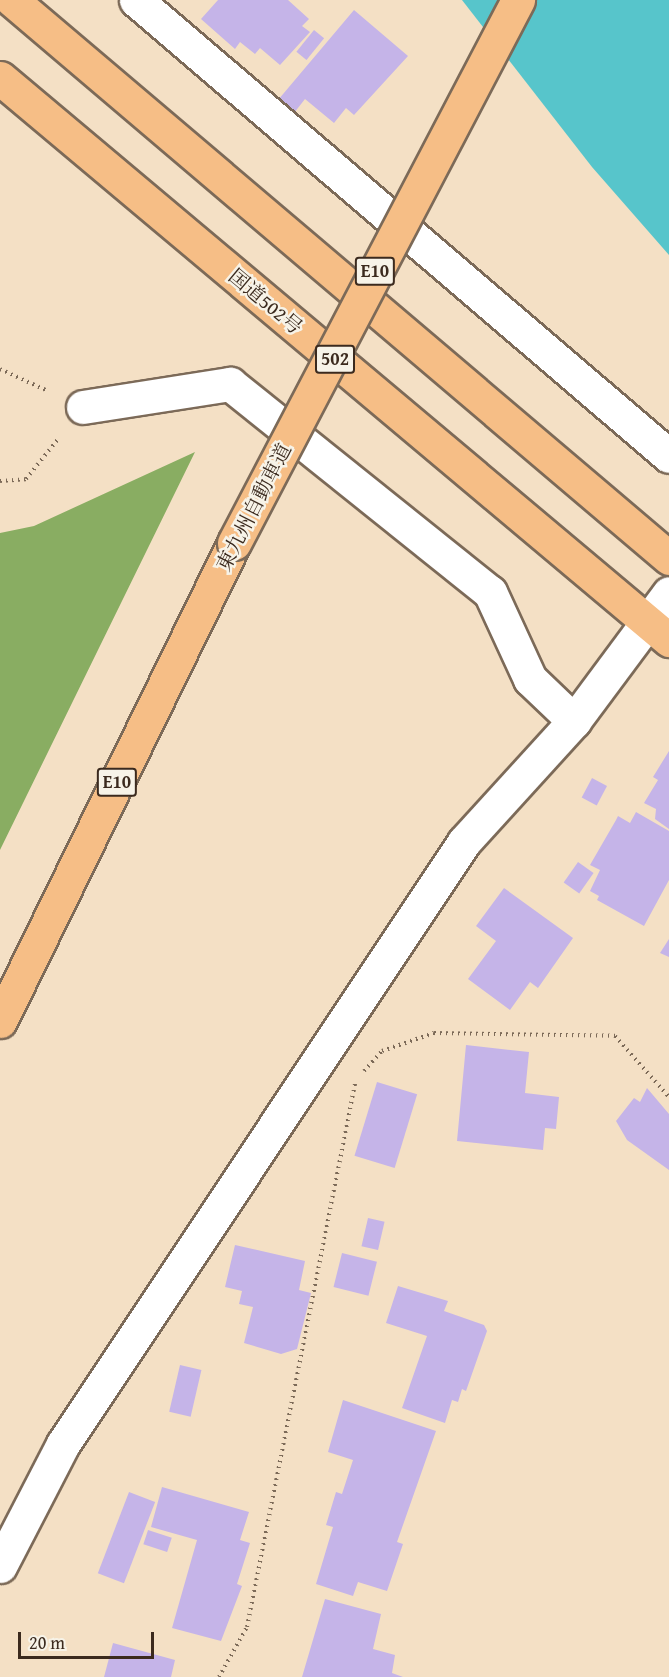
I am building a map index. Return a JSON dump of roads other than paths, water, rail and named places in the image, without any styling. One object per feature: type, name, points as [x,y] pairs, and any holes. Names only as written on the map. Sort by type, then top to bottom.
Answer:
[{"type":"highway","points":[[12,0],[669,558]]},
{"type":"highway","name":"東九州自動車道","points":[[0,1021],[234,543],[518,0]]},
{"type":"highway","name":"国道502号","points":[[0,78],[658,631]]},
{"type":"street","points":[[136,0],[669,456]]},
{"type":"street","points":[[83,407],[231,384],[490,592],[530,679],[574,722]]},
{"type":"street","points":[[0,1566],[63,1444],[464,842],[658,631],[669,593]]},
{"type":"water","points":[[462,0],[669,0],[669,255],[592,167]]}]
